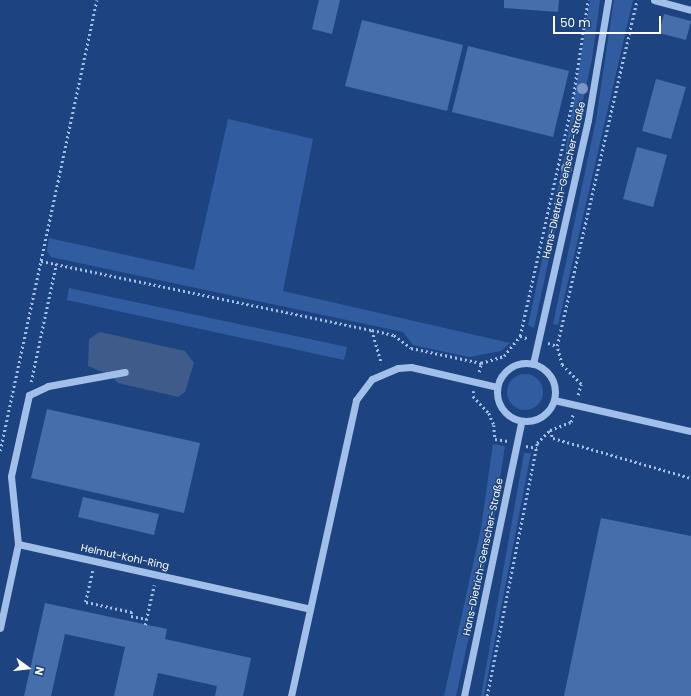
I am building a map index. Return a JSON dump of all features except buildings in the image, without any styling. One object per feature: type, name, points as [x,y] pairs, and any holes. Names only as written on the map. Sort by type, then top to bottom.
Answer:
[{"type":"street","name":"Hans-Dietrich-Genscher-Straße","points":[[533,364],[588,120],[608,0]]},
{"type":"street","points":[[654,0],[691,10]]},
{"type":"street","points":[[519,364],[533,364],[553,382],[554,400],[538,419],[521,422],[505,413],[496,396],[497,387],[506,370],[519,364]]},
{"type":"street","points":[[291,696],[356,400],[372,379],[384,372],[411,367],[497,387]]},
{"type":"street","points":[[0,628],[18,544],[11,476],[29,395],[48,386],[125,372]]},
{"type":"street","points":[[554,400],[691,431]]},
{"type":"street","name":"Hans-Dietrich-Genscher-Straße","points":[[464,696],[521,422]]},
{"type":"street","name":"Helmut-Kohl-Ring","points":[[18,544],[310,609]]},
{"type":"path","points":[[0,451],[97,0]]},
{"type":"path","points":[[520,336],[572,104],[588,0]]},
{"type":"path","points":[[487,696],[538,443],[550,430],[571,422],[581,384],[562,365],[557,346],[637,0]]},
{"type":"path","points":[[41,260],[394,335],[411,348],[481,363]]},
{"type":"path","points":[[29,395],[56,264]]},
{"type":"path","points":[[372,330],[384,372]]},
{"type":"path","points":[[550,430],[553,438],[691,478]]},
{"type":"path","points":[[95,561],[86,602],[132,612],[131,616],[146,619]]},
{"type":"path","points":[[145,625],[156,575]]},
{"type":"shaded area","points":[[590,0],[600,0],[592,59],[534,328],[528,325],[565,154]]},
{"type":"shaded area","points":[[614,0],[633,0],[558,325],[553,324],[596,120]]},
{"type":"shaded area","points":[[228,119],[313,139],[283,291],[510,343],[501,351],[469,357],[413,345],[403,332],[51,257],[47,251],[49,238],[194,270]]},
{"type":"shaded area","points":[[69,288],[347,347],[344,360],[67,300]]},
{"type":"shaded area","points":[[100,332],[185,351],[194,363],[185,392],[178,397],[118,383],[110,375],[88,366],[89,339]]},
{"type":"shaded area","points":[[529,374],[538,379],[542,385],[542,399],[538,405],[529,410],[521,410],[512,405],[508,399],[507,388],[512,379],[518,375]]},
{"type":"shaded area","points":[[493,444],[505,446],[492,531],[456,696],[444,696],[481,528]]},
{"type":"shaded area","points":[[524,453],[531,453],[484,696],[481,696]]}]
